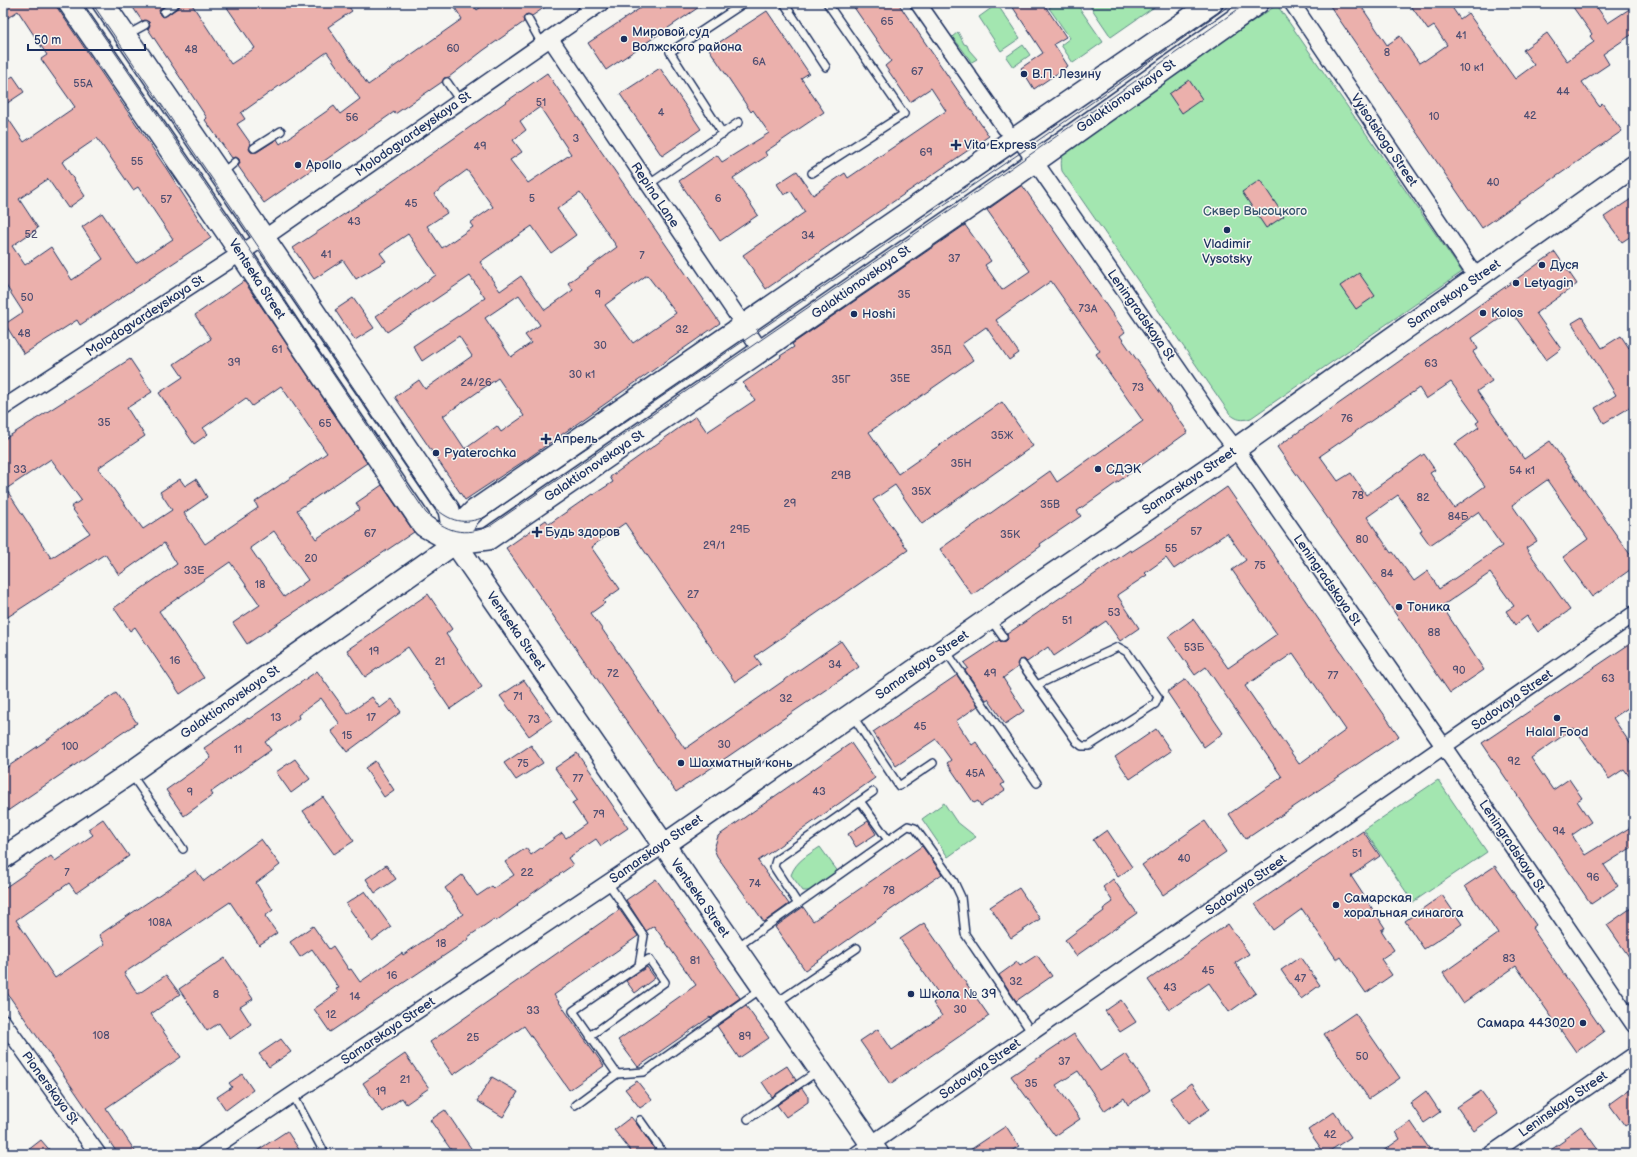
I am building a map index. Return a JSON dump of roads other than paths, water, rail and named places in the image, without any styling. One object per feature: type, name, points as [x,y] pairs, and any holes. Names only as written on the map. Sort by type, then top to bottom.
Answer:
[{"type":"main road","name":"Ventseka Street","points":[[69,3],[424,526],[455,543]]},
{"type":"main road","name":"Ventseka Street","points":[[102,3],[124,36],[228,168],[264,238],[449,510],[455,543],[820,1070],[868,1151]]},
{"type":"main road","name":"Galaktionovskaya St","points":[[3,858],[130,773],[455,543],[468,517],[474,511],[743,326],[1011,132],[1212,3]]},
{"type":"main road","name":"Galaktionovskaya St","points":[[455,543],[488,539],[1035,161],[1258,3]]},
{"type":"main road","name":"Samarskaya Street","points":[[664,845],[944,649],[1236,449],[1634,166]]},
{"type":"street","name":"Molodogvardeyskaya St","points":[[3,408],[264,238],[546,41],[584,8],[601,3]]},
{"type":"street","name":"Leningradskaya St","points":[[918,3],[1011,132],[1035,161],[1217,425],[1236,449],[1444,746],[1634,1025]]},
{"type":"street","name":"Vyisotskogo Street","points":[[1292,3],[1477,278]]},
{"type":"street","name":"Repina Lane","points":[[546,41],[648,185],[761,351]]},
{"type":"street","name":"Sadovaya Street","points":[[868,1151],[1032,1033],[1634,614]]},
{"type":"street","name":"Samarskaya Street","points":[[204,1154],[664,845]]},
{"type":"street","name":"Pionerskaya St","points":[[3,1022],[98,1154]]},
{"type":"street","name":"Leninskaya Street","points":[[1491,1154],[1634,1055]]},
{"type":"lane","points":[[164,12],[176,3]]},
{"type":"lane","points":[[723,134],[670,52],[744,3]]},
{"type":"lane","points":[[784,3],[826,67]]},
{"type":"lane","points":[[812,173],[904,114],[827,3]]},
{"type":"lane","points":[[528,19],[546,41]]},
{"type":"lane","points":[[124,36],[145,25]]},
{"type":"lane","points":[[447,82],[460,101]]},
{"type":"lane","points":[[648,185],[739,122]]},
{"type":"lane","points":[[254,148],[281,131]]},
{"type":"lane","points":[[990,618],[1003,637]]},
{"type":"lane","points":[[1022,664],[1077,742],[1082,746],[1089,746],[1155,704],[1158,697],[1127,652],[1118,647],[1037,685]]},
{"type":"lane","points":[[944,649],[1037,783]]},
{"type":"lane","points":[[851,714],[900,786],[934,763]]},
{"type":"lane","points":[[130,773],[183,849]]},
{"type":"lane","points":[[798,904],[774,868],[776,860],[873,792]]},
{"type":"lane","points":[[860,801],[888,840]]},
{"type":"lane","points":[[735,948],[908,826],[916,828],[954,882],[961,897],[965,934],[1032,1033]]},
{"type":"lane","points":[[608,883],[644,936],[639,965]]},
{"type":"lane","points":[[575,1105],[617,1074],[644,1072],[768,996],[857,948]]},
{"type":"lane","points":[[590,1036],[665,982],[649,959],[573,1012],[590,1036],[617,1074]]},
{"type":"lane","points":[[748,1119],[820,1070]]},
{"type":"lane","points":[[293,1095],[325,1154]]},
{"type":"lane","points":[[640,1120],[664,1154]]},
{"type":"tram line","points":[[81,3],[234,226],[426,513],[441,525],[463,532],[490,526],[1011,168],[1247,3]]},
{"type":"tram line","points":[[92,3],[434,507],[446,516],[458,521],[470,521],[485,517],[1026,149],[1233,3]]},
{"type":"place","name":"Мировой суд Волжского района","points":[[624,39]]},
{"type":"place","name":"В.П. Лезину","points":[[1024,74]]},
{"type":"place","name":"Vita Express","points":[[956,145]]},
{"type":"place","name":"Apollo","points":[[298,165]]},
{"type":"place","name":"Vladimir Vysotsky","points":[[1227,230]]},
{"type":"place","name":"Дуся","points":[[1542,265]]},
{"type":"place","name":"Letyagin","points":[[1516,283]]},
{"type":"place","name":"Kolos","points":[[1483,313]]},
{"type":"place","name":"Hoshi","points":[[854,314]]},
{"type":"place","name":"Апрель","points":[[546,439]]},
{"type":"place","name":"Pyaterochka","points":[[436,453]]},
{"type":"place","name":"СДЭК","points":[[1098,469]]},
{"type":"place","name":"Будь здоров","points":[[537,532]]},
{"type":"place","name":"Тоника","points":[[1399,607]]},
{"type":"place","name":"Halal Food","points":[[1557,718]]},
{"type":"place","name":"Шахматный конь","points":[[681,763]]},
{"type":"place","name":"Самарская хоральная синагога","points":[[1336,905]]},
{"type":"place","name":"Школа № 39","points":[[911,994]]},
{"type":"place","name":"Самара 443020","points":[[1583,1023]]},
{"type":"park label","name":"Сквер Высоцкого","points":[[1255,211]]}]
